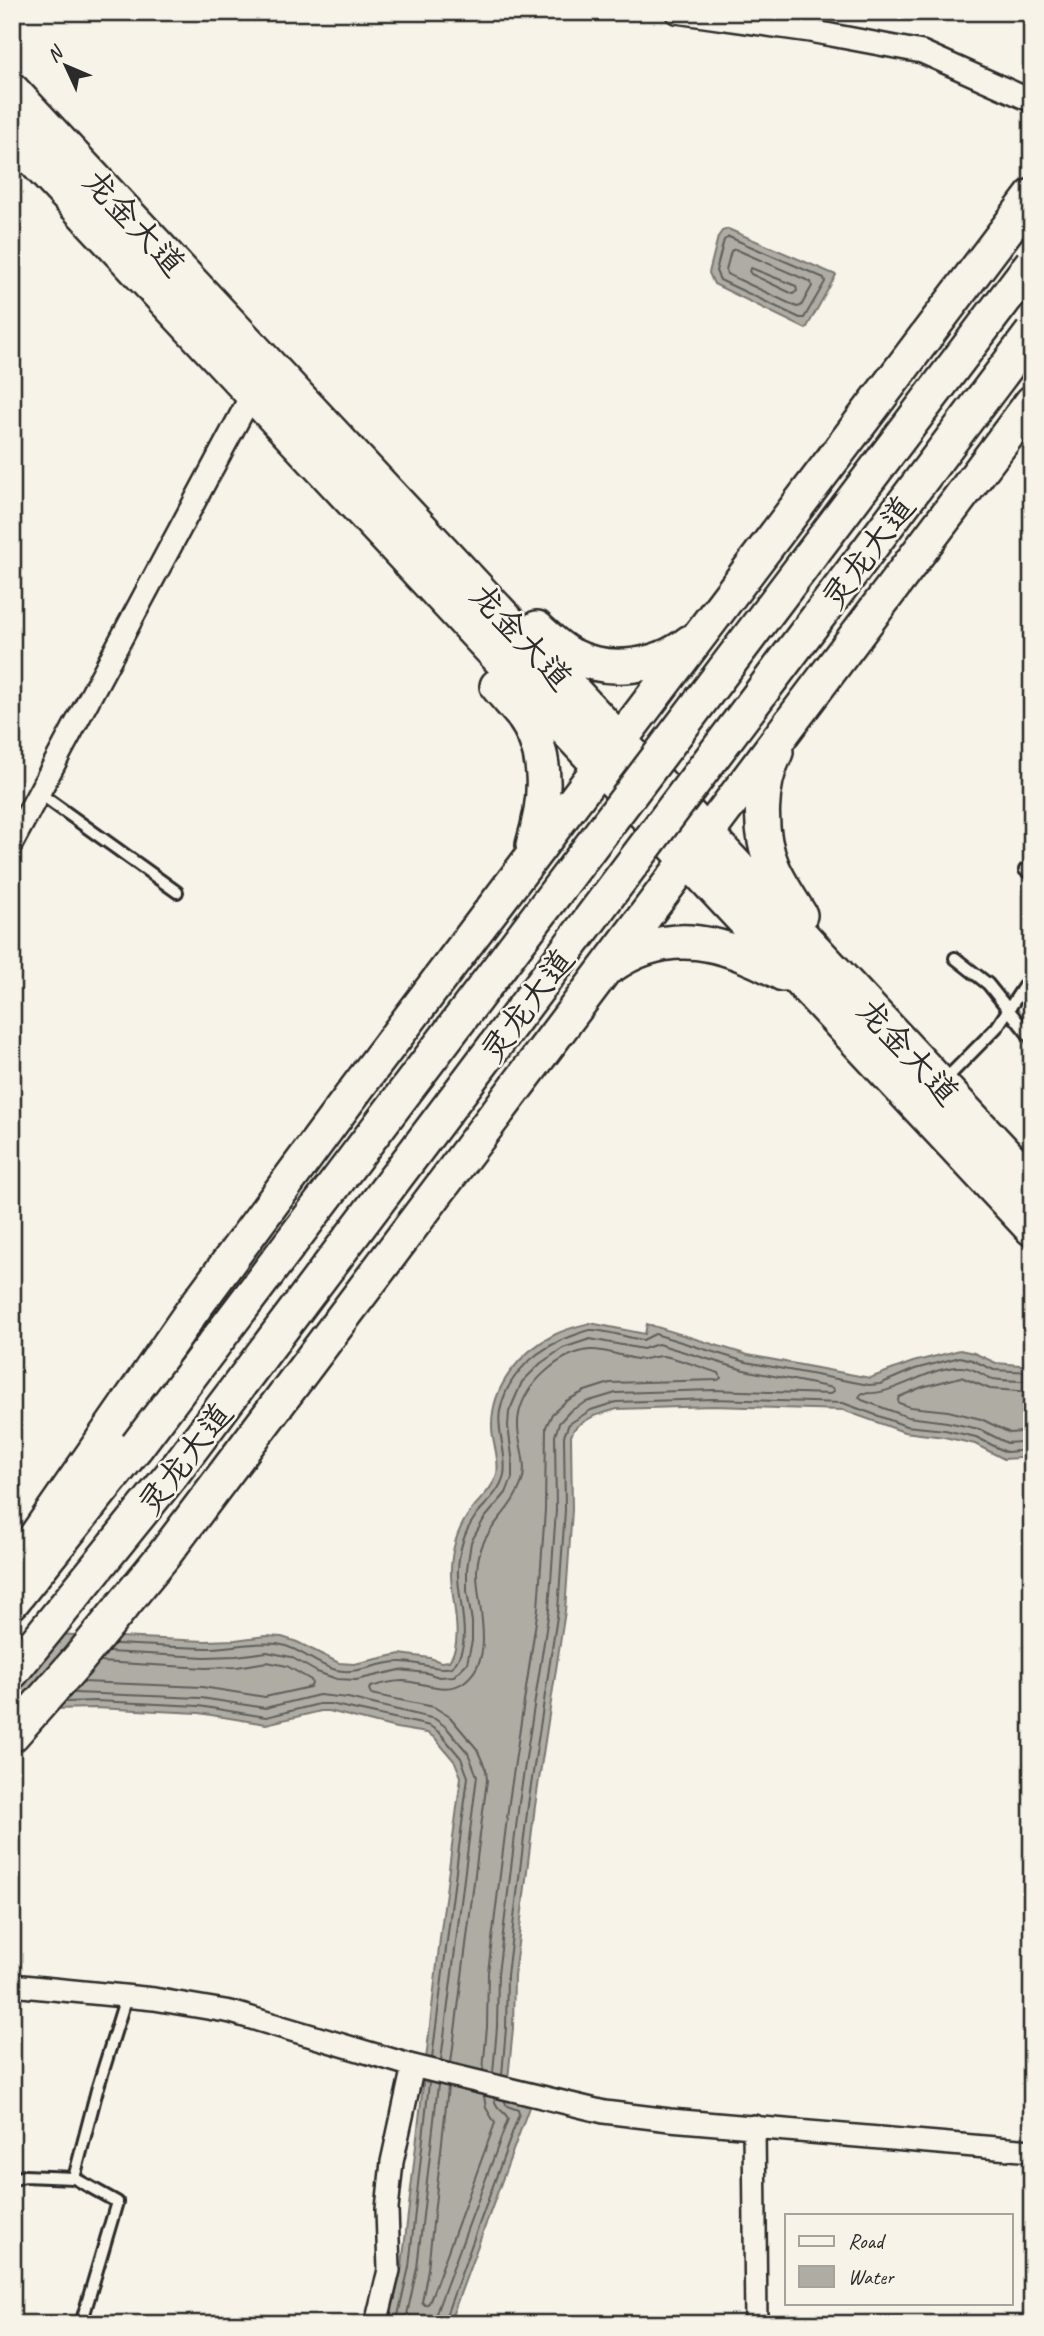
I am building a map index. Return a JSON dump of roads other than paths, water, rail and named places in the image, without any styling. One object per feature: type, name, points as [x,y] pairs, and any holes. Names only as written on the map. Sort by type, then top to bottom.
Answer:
[{"type":"main road","name":"龙金大道","points":[[12,90],[371,474],[610,754]]},
{"type":"main road","name":"龙金大道","points":[[12,137],[356,505],[610,754],[697,847],[818,977],[1032,1229]]},
{"type":"main road","points":[[18,1583],[29,1546],[198,1303],[1032,196]]},
{"type":"main road","name":"灵龙大道","points":[[18,1583],[137,1446],[1032,263]]},
{"type":"main road","name":"灵龙大道","points":[[12,1672],[90,1579],[173,1473],[1032,332]]},
{"type":"main road","points":[[12,1735],[151,1571],[1032,402]]},
{"type":"main road","points":[[371,474],[427,512],[550,640],[573,656],[603,664],[638,665],[684,647],[707,625]]},
{"type":"main road","points":[[356,505],[401,576],[523,716],[533,735],[540,755],[544,792],[541,818],[527,863]]},
{"type":"main road","points":[[794,718],[769,771],[764,798],[764,834],[774,869],[818,977]]},
{"type":"main road","points":[[601,974],[613,964],[641,949],[691,941],[708,942],[753,959],[818,977]]},
{"type":"main road","name":"龙金大道","points":[[818,977],[940,1084],[1032,1182]]},
{"type":"street","points":[[676,12],[810,31],[922,52],[1032,101]]},
{"type":"street","points":[[12,843],[252,394]]},
{"type":"street","points":[[12,1985],[179,2003],[230,2012],[413,2066],[567,2105],[637,2117],[1032,2151]]},
{"type":"street","points":[[376,2324],[389,2270],[387,2208],[392,2162],[413,2066]]},
{"type":"street","points":[[754,2126],[757,2324]]},
{"type":"lane","points":[[39,793],[177,892]]},
{"type":"lane","points":[[954,958],[988,984],[1032,1039]]},
{"type":"lane","points":[[940,1084],[997,1027],[1032,974]]},
{"type":"lane","points":[[74,2178],[125,1997]]},
{"type":"lane","points":[[12,2180],[23,2176],[74,2178],[117,2202],[81,2324]]},
{"type":"water","points":[[728,229],[836,275],[806,329],[714,284],[709,273],[718,237],[722,231]]},
{"type":"water","points":[[590,1323],[645,1334],[647,1324],[748,1355],[870,1378],[913,1362],[960,1350],[996,1363],[1032,1366],[1032,1457],[1004,1459],[975,1444],[904,1432],[843,1410],[713,1406],[617,1409],[594,1416],[574,1429],[571,1436],[572,1510],[565,1611],[535,1806],[514,1976],[508,2080],[510,2099],[529,2107],[449,2324],[389,2324],[402,2266],[461,1777],[455,1762],[435,1738],[427,1733],[329,1711],[266,1724],[199,1713],[95,1708],[12,1710],[12,1632],[205,1641],[282,1637],[339,1663],[354,1664],[400,1654],[441,1662],[449,1661],[454,1652],[457,1629],[451,1579],[453,1552],[463,1522],[490,1488],[497,1474],[492,1427],[496,1398],[510,1372],[530,1351],[558,1333]]}]
